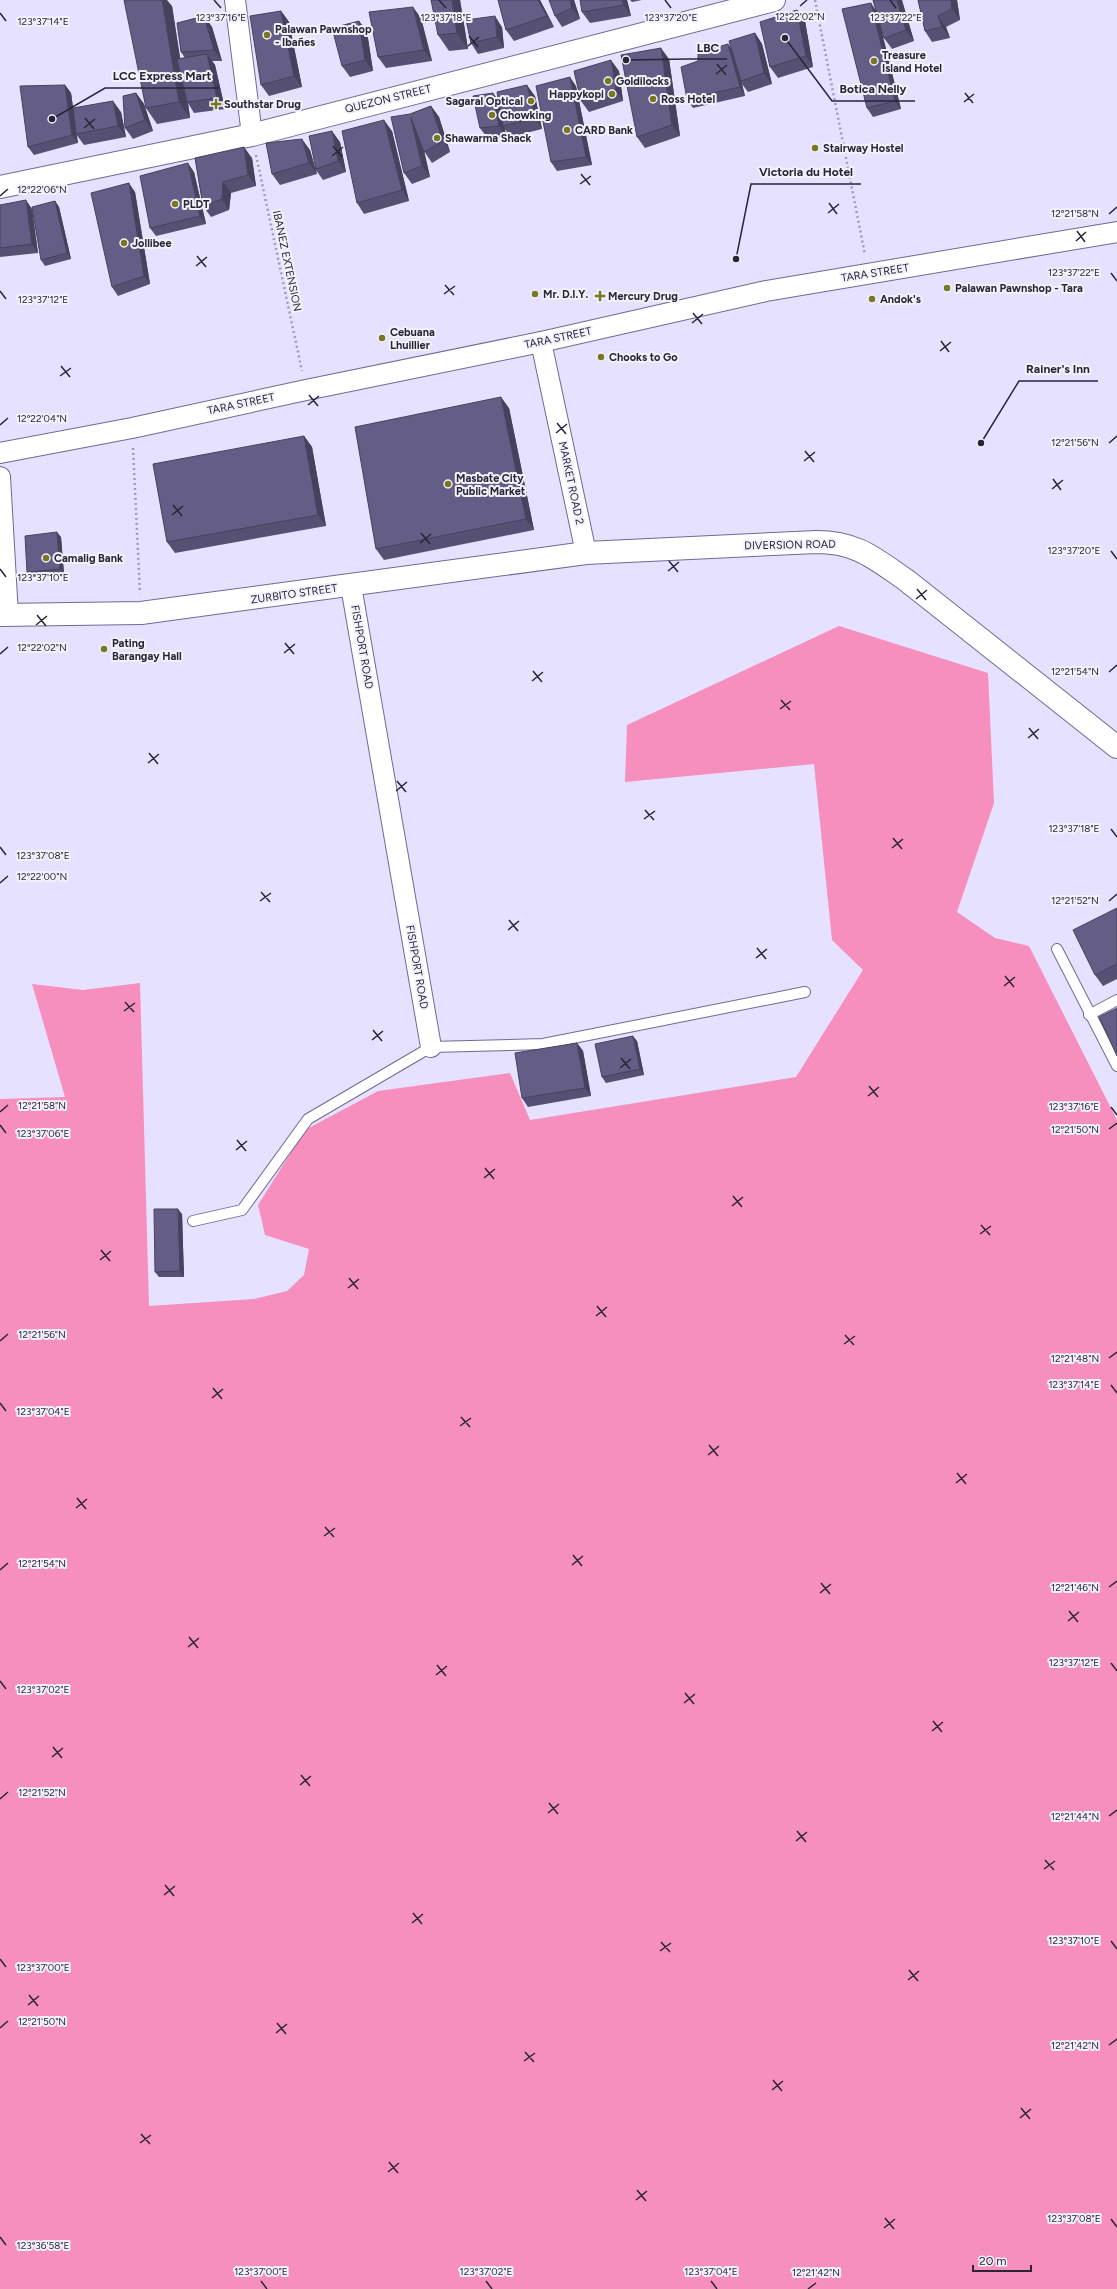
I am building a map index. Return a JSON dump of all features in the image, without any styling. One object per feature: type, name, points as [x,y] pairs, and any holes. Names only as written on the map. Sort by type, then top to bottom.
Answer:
[{"type":"street","points":[[235,0],[252,135]]},
{"type":"street","name":"QUEZON STREET","points":[[0,187],[252,135],[774,0]]},
{"type":"street","name":"TARA STREET","points":[[0,453],[132,428],[306,390],[541,342],[766,291],[869,275],[1117,232]]},
{"type":"street","name":"MARKET ROAD 2","points":[[541,342],[586,553]]},
{"type":"street","points":[[0,477],[4,615]]},
{"type":"street","name":"DIVERSION ROAD","points":[[586,553],[816,542],[843,544],[856,548],[906,580],[1117,747]]},
{"type":"street","name":"ZURBITO STREET","points":[[4,615],[141,613],[351,586],[586,553]]},
{"type":"street","name":"FISHPORT ROAD","points":[[351,586],[431,1046]]},
{"type":"lane","points":[[1057,949],[1089,1015],[1117,1066]]},
{"type":"lane","points":[[193,1221],[242,1210],[308,1119],[431,1046],[543,1044],[805,992]]},
{"type":"lane","points":[[1089,1015],[1117,1000]]},
{"type":"path","points":[[815,0],[869,275]]},
{"type":"path","name":"IBANEZ EXTENSION","points":[[252,135],[306,390]]},
{"type":"path","points":[[132,428],[141,613]]},
{"type":"shaded area","points":[[839,626],[988,673],[994,803],[957,912],[995,938],[1029,946],[1117,1120],[1117,2289],[0,2289],[0,1099],[65,1097],[32,984],[83,990],[140,983],[149,1306],[254,1299],[287,1291],[304,1275],[309,1249],[265,1235],[258,1205],[305,1130],[378,1091],[510,1073],[530,1120],[796,1077],[863,970],[832,940],[814,764],[625,782],[627,725]]},
{"type":"building","points":[[124,0],[162,0],[179,102],[146,108]]},
{"type":"building","points":[[431,0],[452,0],[457,33],[438,35]]},
{"type":"building","points":[[498,0],[538,0],[547,16],[506,30]]},
{"type":"building","points":[[549,0],[570,0],[572,8],[555,16]]},
{"type":"building","points":[[580,0],[622,0],[624,5],[582,12]]},
{"type":"building","points":[[873,0],[897,0],[906,30],[884,38]]},
{"type":"building","points":[[918,0],[951,0],[952,9],[938,16],[942,27],[925,31]]},
{"type":"building","points":[[871,3],[895,101],[867,108],[842,9]]},
{"type":"building","points":[[413,7],[424,50],[378,57],[369,12]]},
{"type":"building","points":[[797,10],[806,56],[770,67],[760,22]]},
{"type":"building","points":[[281,11],[294,76],[261,85],[250,16]]},
{"type":"building","points":[[204,16],[214,50],[181,52],[177,23]]},
{"type":"building","points":[[495,16],[497,37],[471,43],[466,20]]},
{"type":"building","points":[[359,21],[365,60],[342,66],[332,28]]},
{"type":"building","points":[[755,33],[764,73],[741,81],[729,41]]},
{"type":"building","points":[[728,44],[740,87],[687,99],[681,67],[698,61],[698,53]]},
{"type":"building","points":[[661,48],[672,125],[637,137],[621,55]]},
{"type":"building","points":[[207,54],[217,98],[187,102],[177,59]]},
{"type":"building","points":[[611,60],[616,90],[581,101],[574,71]]},
{"type":"building","name":"CARD Bank","points":[[570,77],[586,157],[551,162],[536,86]]},
{"type":"building","points":[[65,85],[72,135],[28,147],[20,86]]},
{"type":"building","points":[[527,85],[535,118],[503,126],[497,92]]},
{"type":"building","points":[[136,93],[145,120],[125,128],[123,96]]},
{"type":"building","points":[[493,93],[499,126],[480,128],[473,96]]},
{"type":"building","points":[[113,101],[118,126],[76,134],[73,108]]},
{"type":"building","points":[[431,106],[443,141],[424,152],[411,118],[422,166],[404,173],[391,117],[410,114]]},
{"type":"building","points":[[384,120],[402,190],[357,203],[342,131]]},
{"type":"building","points":[[332,131],[338,161],[316,169],[309,136]]},
{"type":"building","points":[[302,139],[309,163],[272,174],[266,143]]},
{"type":"building","points":[[244,147],[248,175],[223,182],[222,199],[203,206],[195,158]]},
{"type":"building","name":"PLDT","points":[[188,163],[200,216],[150,228],[140,176]]},
{"type":"building","name":"Jollibee","points":[[129,183],[144,276],[112,287],[91,193]]},
{"type":"building","points":[[26,200],[32,244],[0,248],[0,205]]},
{"type":"building","points":[[55,201],[67,253],[41,260],[32,207]]},
{"type":"building","name":"Masbate City Public Market","points":[[501,397],[526,519],[376,549],[355,427]]},
{"type":"building","points":[[304,436],[318,515],[167,542],[153,464]]},
{"type":"building","name":"Camalig Bank","points":[[57,532],[60,569],[27,572],[25,536]]},
{"type":"building","points":[[1117,908],[1117,964],[1095,975],[1073,930]]},
{"type":"building","points":[[1117,1008],[1117,1056],[1099,1017]]},
{"type":"building","points":[[633,1036],[640,1069],[602,1077],[595,1044]]},
{"type":"building","points":[[577,1043],[585,1088],[522,1098],[515,1053]]},
{"type":"building","points":[[154,1209],[178,1209],[180,1271],[155,1272]]},
{"type":"place","name":"Palawan Pawnshop - Ibañes","points":[[267,35]]},
{"type":"place","name":"Botica Nelly","points":[[785,38]]},
{"type":"place","name":"LBC","points":[[626,60]]},
{"type":"place","name":"Treasure Island Hotel","points":[[874,61]]},
{"type":"place","name":"Goldilocks","points":[[608,81]]},
{"type":"place","name":"Happykopi","points":[[612,94]]},
{"type":"place","name":"Ross Hotel","points":[[653,99]]},
{"type":"place","name":"Sagaral Optical","points":[[531,101]]},
{"type":"place","name":"Southstar Drug","points":[[216,104]]},
{"type":"place","name":"Chowking","points":[[492,115]]},
{"type":"place","name":"LCC Express Mart","points":[[52,119]]},
{"type":"place","name":"CARD Bank","points":[[567,130]]},
{"type":"place","name":"Shawarma Shack","points":[[437,138]]},
{"type":"place","name":"Stairway Hostel","points":[[815,148]]},
{"type":"place","name":"PLDT","points":[[175,204]]},
{"type":"place","name":"Jollibee","points":[[124,243]]},
{"type":"place","name":"Victoria du Hotel","points":[[736,259]]},
{"type":"place","name":"Palawan Pawnshop - Tara","points":[[947,288]]},
{"type":"place","name":"Mr. D.I.Y.","points":[[535,294]]},
{"type":"place","name":"Mercury Drug","points":[[600,296]]},
{"type":"place","name":"Andok's","points":[[872,299]]},
{"type":"place","name":"Cebuana Lhuillier","points":[[382,338]]},
{"type":"place","name":"Chooks to Go","points":[[601,357]]},
{"type":"place","name":"Rainer's Inn","points":[[981,443]]},
{"type":"place","name":"Masbate City Public Market","points":[[448,484]]},
{"type":"place","name":"Camalig Bank","points":[[46,558]]},
{"type":"place","name":"Pating Barangay Hall","points":[[104,649]]}]
